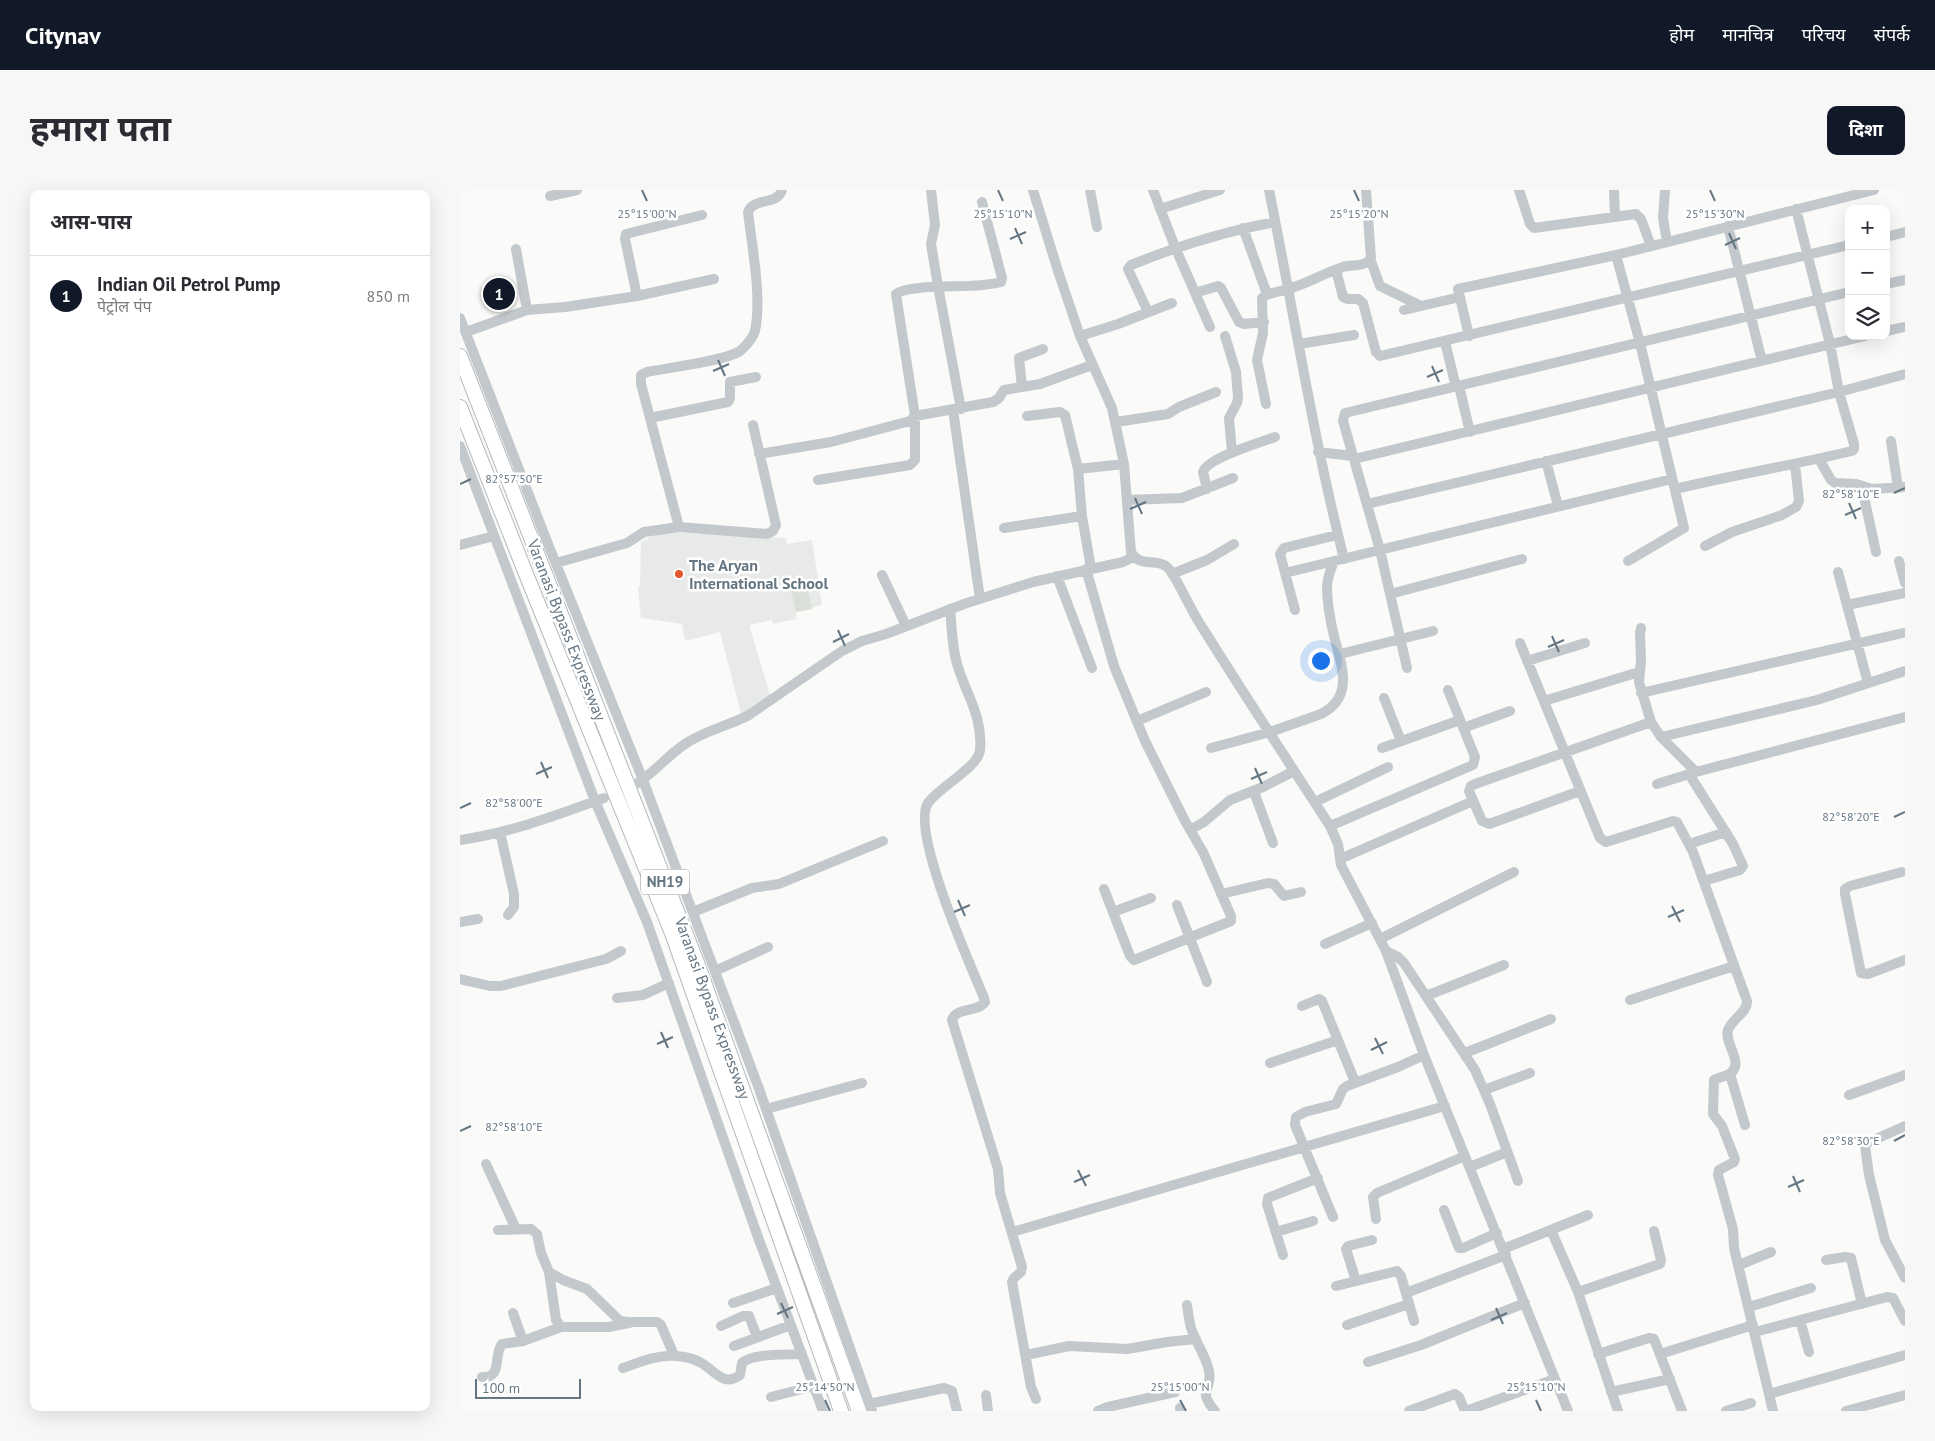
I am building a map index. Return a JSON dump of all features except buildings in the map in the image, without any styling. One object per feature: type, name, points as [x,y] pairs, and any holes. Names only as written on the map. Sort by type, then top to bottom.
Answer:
[{"type":"highway","name":"Varanasi Bypass Expressway","points":[[460,356],[696,960],[867,1409]]},
{"type":"highway","name":"Varanasi Bypass Expressway","points":[[460,407],[531,588],[672,933],[841,1411]]},
{"type":"street","points":[[550,196],[577,190]]},
{"type":"street","points":[[679,527],[640,378],[643,373],[727,357],[739,351],[750,340],[756,327],[756,299],[748,212],[749,208],[756,204],[775,199],[782,190]]},
{"type":"street","points":[[931,190],[935,225],[932,244],[957,409],[980,599]]},
{"type":"street","points":[[1034,190],[1080,336],[1106,394],[1116,422],[1124,464],[1131,552],[1133,557],[1141,562],[1165,565],[1172,574],[1201,625],[1330,826],[1338,844],[1340,859],[1386,951],[1424,1055],[1568,1411]]},
{"type":"street","points":[[1090,190],[1097,227]]},
{"type":"street","points":[[1153,190],[1175,247],[1210,327]]},
{"type":"street","points":[[1160,209],[1220,190]]},
{"type":"street","points":[[1211,748],[1270,732],[1321,714],[1334,704],[1343,688],[1343,666],[1327,594],[1328,576],[1339,560],[1338,535],[1318,452],[1299,344],[1268,190]]},
{"type":"street","points":[[1366,190],[1370,261],[1380,286],[1421,306]]},
{"type":"street","points":[[1519,190],[1530,224],[1534,228],[1636,214],[1641,219],[1650,246]]},
{"type":"street","points":[[1614,190],[1615,216]]},
{"type":"street","points":[[1666,190],[1662,218],[1667,242]]},
{"type":"street","points":[[1469,336],[1458,289],[1616,255],[1874,190]]},
{"type":"street","points":[[818,480],[910,466],[915,460],[915,416],[896,294],[902,291],[938,286],[975,285],[1002,280],[982,202]]},
{"type":"street","points":[[1675,489],[1752,471],[1818,459],[1854,449],[1796,209]]},
{"type":"street","points":[[637,296],[625,239],[626,234],[702,215]]},
{"type":"street","points":[[1148,312],[1128,269],[1129,267],[1175,247],[1243,228],[1275,222]]},
{"type":"street","points":[[1728,226],[1762,361]]},
{"type":"street","points":[[1243,228],[1267,294]]},
{"type":"street","points":[[1890,236],[1905,232]]},
{"type":"street","points":[[1336,270],[1343,297],[1348,300],[1358,299],[1363,303],[1378,355],[1384,356],[1845,246]]},
{"type":"street","points":[[516,249],[527,310]]},
{"type":"street","points":[[1616,255],[1640,343],[1684,525],[1683,530],[1628,561]]},
{"type":"street","points":[[1266,404],[1257,360],[1264,322],[1262,300],[1267,294],[1288,289],[1343,267],[1362,265],[1370,261]]},
{"type":"street","points":[[466,332],[527,310],[565,307],[637,296],[714,279]]},
{"type":"street","points":[[1890,283],[1905,280]]},
{"type":"street","points":[[1195,293],[1218,286],[1221,288],[1239,322],[1244,324],[1264,322]]},
{"type":"street","points":[[1407,668],[1380,550],[1343,421],[1345,413],[1845,293]]},
{"type":"street","points":[[1404,310],[1460,297]]},
{"type":"street","points":[[1080,336],[1172,303]]},
{"type":"street","points":[[460,318],[640,782],[693,912],[766,1109],[867,1409],[944,1388],[952,1391],[957,1411]]},
{"type":"street","points":[[1890,330],[1905,327]]},
{"type":"street","points":[[1299,344],[1354,335]]},
{"type":"street","points":[[1225,336],[1236,372],[1238,398],[1229,418],[1232,452]]},
{"type":"street","points":[[1318,452],[1353,457],[1470,432],[1848,340]]},
{"type":"street","points":[[1445,342],[1470,432]]},
{"type":"street","points":[[1022,387],[1018,358],[1043,349]]},
{"type":"street","points":[[759,454],[831,442],[910,420],[915,416],[993,402],[999,398],[1004,390],[1040,384],[1092,365]]},
{"type":"street","points":[[1367,504],[1839,392],[1905,374]]},
{"type":"street","points":[[650,418],[728,402],[730,398],[730,382],[756,377]]},
{"type":"street","points":[[1116,422],[1168,414],[1216,392]]},
{"type":"street","points":[[1027,416],[1063,412],[1067,418],[1078,469],[1088,569],[1114,666],[1167,787],[1203,852],[1231,916],[1231,921],[1134,960],[1130,956],[1104,889]]},
{"type":"street","points":[[556,563],[627,543],[644,532],[679,527],[767,534],[773,531],[776,524],[753,425]]},
{"type":"street","points":[[1206,489],[1204,469],[1232,452],[1275,437]]},
{"type":"street","points":[[1818,459],[1833,482],[1856,484],[1872,489],[1901,488],[1891,442]]},
{"type":"street","points":[[460,446],[647,922],[777,1288],[823,1411]]},
{"type":"street","points":[[1546,461],[1558,506]]},
{"type":"street","points":[[1078,469],[1124,464]]},
{"type":"street","points":[[1705,546],[1732,532],[1782,515],[1796,506],[1799,500],[1795,464]]},
{"type":"street","points":[[1127,500],[1176,499],[1234,478]]},
{"type":"street","points":[[1285,573],[1672,479]]},
{"type":"street","points":[[1865,488],[1864,497],[1876,552]]},
{"type":"street","points":[[1004,528],[1082,516]]},
{"type":"street","points":[[1295,610],[1280,554],[1284,548],[1338,535]]},
{"type":"street","points":[[460,546],[494,536]]},
{"type":"street","points":[[1172,574],[1206,560],[1234,544]]},
{"type":"street","points":[[640,782],[684,744],[749,715],[842,651],[862,641],[980,599],[1057,576],[1122,562],[1133,557]]},
{"type":"street","points":[[1390,594],[1522,559]]},
{"type":"street","points":[[1899,561],[1905,583]]},
{"type":"street","points":[[1838,572],[1868,683]]},
{"type":"street","points":[[882,575],[906,626]]},
{"type":"street","points":[[1057,576],[1092,668]]},
{"type":"street","points":[[1847,605],[1905,593]]},
{"type":"street","points":[[950,609],[957,664],[976,711],[981,749],[977,760],[929,802],[924,812],[924,828],[932,859],[951,914],[985,1002],[982,1006],[956,1014],[952,1020],[998,1169],[1000,1192],[1022,1270],[1012,1282],[1032,1387],[1036,1399]]},
{"type":"street","points":[[1641,628],[1639,672],[1641,693],[1651,722],[1660,737],[1692,773],[1737,851],[1743,868],[1704,881]]},
{"type":"street","points":[[1340,654],[1433,631]]},
{"type":"street","points":[[1641,693],[1903,632]]},
{"type":"street","points":[[1520,643],[1600,838],[1603,842],[1675,821],[1689,844],[1704,881],[1748,1004],[1728,1030],[1728,1041],[1735,1064],[1734,1070],[1730,1074],[1714,1080],[1712,1110],[1722,1126],[1735,1159],[1734,1162],[1719,1170],[1718,1175],[1733,1230],[1734,1248],[1773,1411]]},
{"type":"street","points":[[1527,661],[1586,643]]},
{"type":"street","points":[[1660,737],[1818,700],[1905,671]]},
{"type":"street","points":[[1544,701],[1639,672]]},
{"type":"street","points":[[1330,826],[1473,765],[1475,757],[1448,690]]},
{"type":"street","points":[[1137,721],[1206,692]]},
{"type":"street","points":[[1384,698],[1401,741]]},
{"type":"street","points":[[1382,748],[1510,711]]},
{"type":"street","points":[[1656,784],[1905,717]]},
{"type":"street","points":[[1580,791],[1489,824],[1482,821],[1469,791],[1471,786],[1475,784],[1651,722]]},
{"type":"street","points":[[1315,802],[1388,767]]},
{"type":"street","points":[[1190,830],[1204,822],[1230,800],[1254,792],[1294,771]]},
{"type":"street","points":[[1254,792],[1273,843]]},
{"type":"street","points":[[460,840],[500,832],[599,799]]},
{"type":"street","points":[[1340,859],[1473,801]]},
{"type":"street","points":[[500,832],[514,894],[514,906],[508,915]]},
{"type":"street","points":[[1689,844],[1726,832]]},
{"type":"street","points":[[693,912],[752,888],[779,884],[883,841]]},
{"type":"street","points":[[1380,939],[1514,872]]},
{"type":"street","points":[[1902,872],[1850,886],[1845,889],[1844,894],[1861,973],[1868,974],[1905,960]]},
{"type":"street","points":[[1221,894],[1268,883],[1274,884],[1284,896],[1301,892]]},
{"type":"street","points":[[1113,912],[1151,898]]},
{"type":"street","points":[[1177,905],[1207,982]]},
{"type":"street","points":[[460,922],[478,919]]},
{"type":"street","points":[[1325,944],[1372,923]]},
{"type":"street","points":[[715,972],[768,947]]},
{"type":"street","points":[[460,979],[490,986],[501,986],[606,959],[621,951]]},
{"type":"street","points":[[1386,951],[1398,957],[1404,963],[1475,1070],[1518,1182]]},
{"type":"street","points":[[1426,996],[1504,965]]},
{"type":"street","points":[[1630,1000],[1734,966]]},
{"type":"street","points":[[617,998],[644,996],[669,983]]},
{"type":"street","points":[[1302,1006],[1321,999],[1355,1082]]},
{"type":"street","points":[[1465,1054],[1551,1019]]},
{"type":"street","points":[[1270,1063],[1338,1040]]},
{"type":"street","points":[[1333,1217],[1296,1125],[1296,1117],[1305,1112],[1336,1104],[1343,1089],[1355,1082],[1398,1067],[1424,1055]]},
{"type":"street","points":[[1484,1090],[1530,1073]]},
{"type":"street","points":[[1730,1074],[1745,1125]]},
{"type":"street","points":[[1849,1095],[1905,1075]]},
{"type":"street","points":[[766,1109],[862,1083]]},
{"type":"street","points":[[1012,1232],[1445,1106]]},
{"type":"street","points":[[1905,1126],[1867,1143],[1865,1146],[1868,1175],[1885,1240],[1905,1278]]},
{"type":"street","points":[[1470,1167],[1507,1152]]},
{"type":"street","points":[[1376,1219],[1373,1197],[1377,1193],[1466,1156]]},
{"type":"street","points":[[486,1164],[516,1229]]},
{"type":"street","points":[[1283,1255],[1267,1204],[1268,1198],[1318,1178]]},
{"type":"street","points":[[1444,1210],[1459,1248],[1497,1233]]},
{"type":"street","points":[[1406,1293],[1588,1215]]},
{"type":"street","points":[[1276,1232],[1313,1221]]},
{"type":"street","points":[[498,1230],[531,1229],[535,1231],[549,1272],[556,1320],[561,1327]]},
{"type":"street","points":[[1551,1230],[1578,1292],[1618,1411]]},
{"type":"street","points":[[1578,1292],[1660,1264],[1661,1260],[1654,1232]]},
{"type":"street","points":[[1356,1281],[1346,1249],[1348,1246],[1372,1240]]},
{"type":"street","points":[[1739,1265],[1771,1252]]},
{"type":"street","points":[[1826,1260],[1851,1258],[1862,1304]]},
{"type":"street","points":[[1336,1286],[1394,1271],[1401,1276],[1414,1322]]},
{"type":"street","points":[[549,1272],[563,1280],[587,1289],[618,1320],[657,1322],[661,1325],[674,1355]]},
{"type":"street","points":[[733,1303],[777,1288]]},
{"type":"street","points":[[1749,1307],[1811,1288]]},
{"type":"street","points":[[1660,1354],[1754,1329],[1800,1320],[1890,1297],[1896,1301],[1905,1322]]},
{"type":"street","points":[[1368,1362],[1421,1345],[1525,1303]]},
{"type":"street","points":[[1187,1304],[1191,1328],[1210,1372],[1205,1395],[1206,1399],[1215,1411]]},
{"type":"street","points":[[1347,1325],[1409,1304]]},
{"type":"street","points":[[513,1312],[523,1341]]},
{"type":"street","points":[[721,1326],[747,1315],[751,1318],[757,1336]]},
{"type":"street","points":[[1800,1320],[1809,1352]]},
{"type":"street","points":[[482,1377],[490,1376],[495,1372],[500,1346],[523,1341],[561,1327],[609,1327],[633,1322]]},
{"type":"street","points":[[734,1346],[791,1324]]},
{"type":"street","points":[[1598,1354],[1649,1338],[1655,1341],[1682,1411]]},
{"type":"street","points":[[1026,1355],[1068,1346],[1127,1349],[1196,1339]]},
{"type":"street","points":[[623,1368],[657,1357],[674,1355],[696,1360],[705,1365],[719,1378],[727,1380],[740,1375],[742,1363],[746,1359],[802,1354]]},
{"type":"street","points":[[1769,1394],[1905,1356]]},
{"type":"street","points":[[1409,1411],[1455,1394],[1459,1397],[1466,1411],[1555,1379]]},
{"type":"street","points":[[1612,1392],[1670,1379]]},
{"type":"street","points":[[771,1398],[814,1386]]},
{"type":"street","points":[[1098,1411],[1108,1407],[1128,1408],[1175,1392]]},
{"type":"street","points":[[986,1395],[988,1411]]},
{"type":"street","points":[[1846,1411],[1905,1395]]},
{"type":"street","points":[[1726,1411],[1751,1404]]},
{"type":"shaded area","points":[[665,532],[785,538],[787,544],[812,540],[822,605],[796,612],[796,619],[773,624],[772,620],[749,625],[771,698],[742,717],[720,632],[685,641],[682,624],[641,618],[638,588],[640,585],[641,542],[656,534]]},
{"type":"shaded area","points":[[805,578],[812,609],[796,612],[789,581]]},
{"type":"place","name":"Indian Oil Petrol Pump","points":[[499,294]]},
{"type":"place","name":"The Aryan International School","points":[[679,574]]}]
